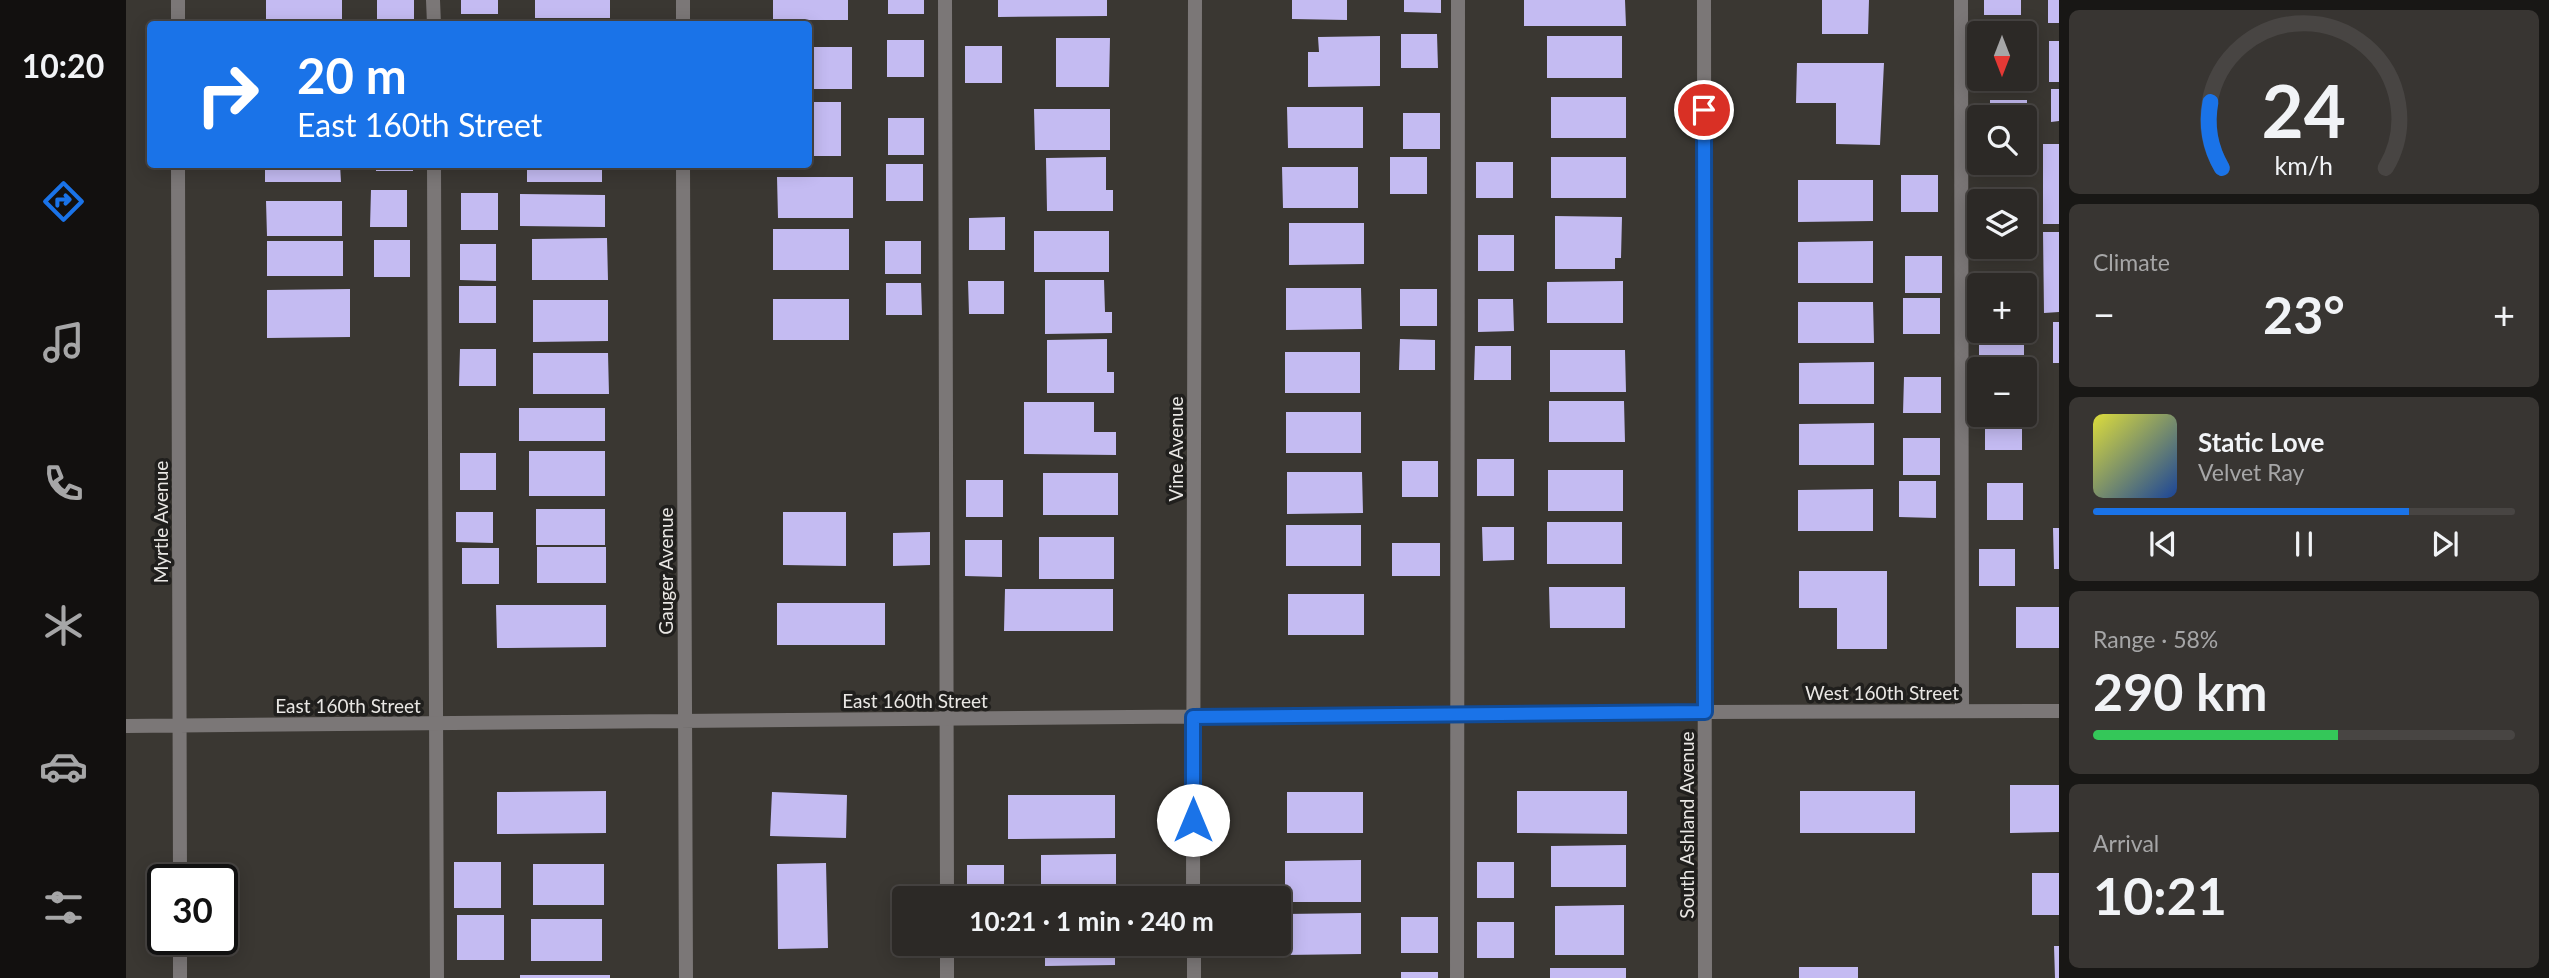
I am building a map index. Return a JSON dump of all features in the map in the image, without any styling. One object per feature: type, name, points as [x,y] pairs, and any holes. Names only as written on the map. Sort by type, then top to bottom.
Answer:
[{"type":"street","points":[[178,0],[178,21]]},
{"type":"street","points":[[433,0],[433,21]]},
{"type":"street","points":[[683,0],[683,21]]},
{"type":"street","points":[[944,0],[947,886]]},
{"type":"street","name":"Vine Avenue","points":[[1194,886],[1195,0]]},
{"type":"street","points":[[1457,978],[1458,0]]},
{"type":"street","name":"South Ashland Avenue","points":[[1704,0],[1705,978]]},
{"type":"street","points":[[1961,0],[1962,711]]},
{"type":"street","name":"Myrtle Avenue","points":[[178,168],[180,864]]},
{"type":"street","points":[[434,168],[437,978]]},
{"type":"street","name":"Gauger Avenue","points":[[683,168],[686,978]]},
{"type":"street","name":"West 160th Street","points":[[1705,712],[2059,711]]},
{"type":"street","name":"East 160th Street","points":[[126,726],[1705,712]]},
{"type":"street","points":[[180,955],[180,978]]},
{"type":"street","points":[[947,956],[947,978]]},
{"type":"street","points":[[1194,956],[1194,978]]},
{"type":"building","points":[[266,0],[342,0],[342,21],[266,21]]},
{"type":"building","points":[[377,0],[414,0],[414,20],[377,20]]},
{"type":"building","points":[[461,0],[498,0],[498,14],[461,14]]},
{"type":"building","points":[[535,0],[610,0],[610,18],[535,18]]},
{"type":"building","points":[[773,0],[848,0],[848,20],[773,20]]},
{"type":"building","points":[[888,0],[924,0],[924,14],[888,14]]},
{"type":"building","points":[[998,0],[1107,0],[1107,16],[998,17]]},
{"type":"building","points":[[1292,0],[1347,0],[1347,20],[1292,19]]},
{"type":"building","points":[[1404,0],[1441,0],[1441,13],[1404,12]]},
{"type":"building","points":[[1524,0],[1625,0],[1626,26],[1524,26]]},
{"type":"building","points":[[1822,0],[1869,0],[1868,34],[1822,34]]},
{"type":"building","points":[[1984,0],[2021,0],[2021,15],[1984,15]]},
{"type":"building","points":[[2048,0],[2059,0],[2059,23],[2048,23]]},
{"type":"building","points":[[1401,34],[1437,34],[1438,68],[1401,68]]},
{"type":"building","points":[[1380,36],[1380,86],[1308,87],[1308,52],[1319,52],[1318,37]]},
{"type":"building","points":[[1547,36],[1622,36],[1622,78],[1547,78]]},
{"type":"building","points":[[1056,38],[1110,38],[1109,87],[1056,87]]},
{"type":"building","points":[[887,40],[924,40],[924,77],[887,77]]},
{"type":"building","points":[[2049,41],[2059,41],[2059,82],[2049,82]]},
{"type":"building","points":[[965,46],[1002,46],[1002,83],[965,83]]},
{"type":"building","points":[[812,47],[852,47],[852,89],[812,89]]},
{"type":"building","points":[[1797,63],[1884,63],[1880,145],[1836,144],[1836,103],[1796,103]]},
{"type":"building","points":[[2051,89],[2059,89],[2059,121],[2051,122]]},
{"type":"building","points":[[1551,97],[1626,97],[1626,138],[1551,138]]},
{"type":"building","points":[[1990,100],[2027,100],[2027,105],[1990,105]]},
{"type":"building","points":[[812,102],[841,102],[841,156],[812,156]]},
{"type":"building","points":[[1287,107],[1363,107],[1363,148],[1288,148]]},
{"type":"building","points":[[1034,109],[1110,109],[1110,150],[1035,150]]},
{"type":"building","points":[[1403,113],[1440,113],[1440,149],[1403,149]]},
{"type":"building","points":[[888,118],[924,118],[924,155],[888,155]]},
{"type":"building","points":[[2043,144],[2059,144],[2059,224],[2043,224]]},
{"type":"building","points":[[1106,157],[1106,190],[1113,190],[1113,211],[1047,211],[1046,158]]},
{"type":"building","points":[[1390,157],[1427,157],[1427,194],[1390,194]]},
{"type":"building","points":[[1551,157],[1626,157],[1626,198],[1551,198]]},
{"type":"building","points":[[1476,162],[1513,162],[1513,198],[1476,198]]},
{"type":"building","points":[[886,164],[923,164],[923,201],[886,201]]},
{"type":"building","points":[[1282,167],[1358,167],[1358,208],[1283,208]]},
{"type":"building","points":[[265,168],[340,168],[341,182],[265,182]]},
{"type":"building","points":[[376,168],[413,168],[413,171],[376,171]]},
{"type":"building","points":[[527,168],[602,168],[602,182],[527,182]]},
{"type":"building","points":[[1901,175],[1938,175],[1938,212],[1901,212]]},
{"type":"building","points":[[777,177],[853,177],[853,218],[778,218]]},
{"type":"building","points":[[1798,180],[1873,180],[1873,221],[1798,222]]},
{"type":"building","points":[[371,190],[407,190],[407,227],[370,227]]},
{"type":"building","points":[[461,193],[498,193],[498,230],[461,230]]},
{"type":"building","points":[[520,194],[605,195],[605,227],[520,226]]},
{"type":"building","points":[[266,201],[342,201],[342,236],[267,236]]},
{"type":"building","points":[[1555,216],[1622,217],[1621,258],[1615,258],[1615,269],[1555,269]]},
{"type":"building","points":[[1005,217],[1005,250],[969,250],[969,218]]},
{"type":"building","points":[[1289,223],[1364,223],[1364,264],[1289,265]]},
{"type":"building","points":[[773,229],[849,229],[849,270],[773,270]]},
{"type":"building","points":[[1034,231],[1109,231],[1109,272],[1034,272]]},
{"type":"building","points":[[2043,232],[2059,232],[2059,312],[2044,313]]},
{"type":"building","points":[[1478,235],[1514,235],[1514,271],[1478,271]]},
{"type":"building","points":[[607,238],[608,280],[532,280],[532,239]]},
{"type":"building","points":[[374,240],[410,240],[410,277],[374,277]]},
{"type":"building","points":[[267,241],[343,241],[343,276],[267,276]]},
{"type":"building","points":[[885,241],[921,241],[921,274],[885,274]]},
{"type":"building","points":[[1873,241],[1873,283],[1798,283],[1798,242]]},
{"type":"building","points":[[460,244],[496,244],[496,281],[460,280]]},
{"type":"building","points":[[1905,256],[1942,256],[1942,293],[1905,293]]},
{"type":"building","points":[[1045,280],[1104,280],[1105,312],[1112,312],[1112,333],[1045,334]]},
{"type":"building","points":[[968,281],[1004,281],[1004,314],[969,314]]},
{"type":"building","points":[[1623,281],[1623,323],[1547,323],[1547,282]]},
{"type":"building","points":[[886,283],[921,283],[922,315],[886,315]]},
{"type":"building","points":[[459,286],[496,286],[496,323],[459,323]]},
{"type":"building","points":[[1286,288],[1361,288],[1362,329],[1286,330]]},
{"type":"building","points":[[350,289],[350,337],[267,338],[267,290]]},
{"type":"building","points":[[1400,289],[1437,289],[1437,326],[1400,326]]},
{"type":"building","points":[[1903,298],[1940,298],[1940,334],[1903,334]]},
{"type":"building","points":[[773,299],[849,299],[849,340],[773,340]]},
{"type":"building","points":[[1478,299],[1513,299],[1514,331],[1478,332]]},
{"type":"building","points":[[533,300],[608,300],[608,341],[533,342]]},
{"type":"building","points":[[1798,302],[1873,302],[1874,343],[1798,343]]},
{"type":"building","points":[[2053,322],[2059,322],[2059,363],[2053,363]]},
{"type":"building","points":[[1107,339],[1107,372],[1114,372],[1114,393],[1047,393],[1047,340]]},
{"type":"building","points":[[1400,339],[1435,340],[1435,370],[1399,370]]},
{"type":"building","points":[[1979,343],[2024,343],[2024,357],[1979,357]]},
{"type":"building","points":[[1475,346],[1511,346],[1511,380],[1474,380]]},
{"type":"building","points":[[460,349],[496,349],[496,386],[459,386]]},
{"type":"building","points":[[1550,350],[1625,350],[1626,392],[1550,392]]},
{"type":"building","points":[[1285,352],[1360,352],[1360,393],[1285,393]]},
{"type":"building","points":[[533,353],[608,353],[609,394],[533,394]]},
{"type":"building","points":[[1874,362],[1874,404],[1799,404],[1799,363]]},
{"type":"building","points":[[1904,377],[1941,377],[1941,413],[1903,413]]},
{"type":"building","points":[[1549,401],[1624,401],[1625,442],[1549,442]]},
{"type":"building","points":[[1024,402],[1094,402],[1094,432],[1116,432],[1116,455],[1024,454]]},
{"type":"building","points":[[519,408],[605,408],[605,441],[519,441]]},
{"type":"building","points":[[1286,412],[1361,412],[1361,453],[1286,453]]},
{"type":"building","points":[[1874,423],[1874,465],[1799,465],[1799,424]]},
{"type":"building","points":[[1985,427],[2022,427],[2022,450],[1985,450]]},
{"type":"building","points":[[1903,438],[1940,438],[1940,475],[1903,475]]},
{"type":"building","points":[[529,451],[605,451],[605,496],[529,496]]},
{"type":"building","points":[[460,453],[496,453],[496,490],[460,490]]},
{"type":"building","points":[[1477,459],[1514,459],[1514,496],[1477,496]]},
{"type":"building","points":[[1402,461],[1438,461],[1438,497],[1402,497]]},
{"type":"building","points":[[1548,470],[1623,470],[1623,511],[1548,511]]},
{"type":"building","points":[[1287,472],[1362,472],[1363,513],[1287,514]]},
{"type":"building","points":[[1043,473],[1118,473],[1118,515],[1043,515]]},
{"type":"building","points":[[966,480],[1003,480],[1003,517],[966,517]]},
{"type":"building","points":[[1899,481],[1936,481],[1936,518],[1899,517]]},
{"type":"building","points":[[1987,483],[2023,483],[2023,520],[1987,520]]},
{"type":"building","points":[[1873,489],[1873,531],[1798,531],[1798,490]]},
{"type":"building","points":[[536,509],[605,509],[605,545],[536,545]]},
{"type":"building","points":[[456,512],[493,512],[493,543],[456,542]]},
{"type":"building","points":[[783,512],[846,512],[846,566],[783,565]]},
{"type":"building","points":[[1547,522],[1622,522],[1622,564],[1547,564]]},
{"type":"building","points":[[1286,525],[1361,525],[1361,566],[1286,566]]},
{"type":"building","points":[[1482,527],[1514,527],[1514,560],[1483,561]]},
{"type":"building","points":[[2053,528],[2059,528],[2059,569],[2054,569]]},
{"type":"building","points":[[930,532],[930,565],[893,566],[893,533]]},
{"type":"building","points":[[1039,537],[1114,537],[1114,579],[1039,579]]},
{"type":"building","points":[[965,540],[1002,540],[1002,577],[965,576]]},
{"type":"building","points":[[1392,543],[1440,543],[1440,576],[1392,576]]},
{"type":"building","points":[[537,547],[606,547],[606,583],[537,583]]},
{"type":"building","points":[[462,548],[499,548],[499,584],[462,584]]},
{"type":"building","points":[[1979,549],[2015,549],[2015,586],[1979,586]]},
{"type":"building","points":[[1799,571],[1887,571],[1887,649],[1837,649],[1837,608],[1799,608]]},
{"type":"building","points":[[1549,587],[1625,587],[1625,628],[1550,628]]},
{"type":"building","points":[[1005,589],[1113,589],[1113,631],[1004,631]]},
{"type":"building","points":[[1288,594],[1364,594],[1364,635],[1288,635]]},
{"type":"building","points":[[777,603],[885,603],[885,645],[777,645]]},
{"type":"building","points":[[496,605],[606,605],[606,647],[497,648]]},
{"type":"building","points":[[2016,607],[2059,607],[2059,648],[2016,648]]},
{"type":"building","points":[[2010,785],[2059,785],[2059,832],[2010,833]]},
{"type":"building","points":[[606,791],[606,833],[497,834],[497,792]]},
{"type":"building","points":[[1517,791],[1627,791],[1627,834],[1517,833]]},
{"type":"building","points":[[1800,791],[1915,791],[1915,833],[1800,833]]},
{"type":"building","points":[[772,792],[847,795],[846,838],[770,836]]},
{"type":"building","points":[[1287,792],[1363,792],[1363,833],[1287,833]]},
{"type":"building","points":[[1008,795],[1115,795],[1115,838],[1008,839]]},
{"type":"building","points":[[1626,845],[1626,887],[1551,887],[1551,846]]},
{"type":"building","points":[[1116,854],[1116,886],[1041,886],[1041,855]]},
{"type":"building","points":[[1361,860],[1361,902],[1291,902],[1291,886],[1285,886],[1285,861]]},
{"type":"building","points":[[454,862],[501,862],[501,908],[454,908]]},
{"type":"building","points":[[1477,862],[1514,862],[1514,898],[1477,898]]},
{"type":"building","points":[[826,863],[828,948],[778,949],[777,864]]},
{"type":"building","points":[[533,864],[604,864],[604,905],[533,905]]},
{"type":"building","points":[[967,865],[1004,865],[1004,886],[967,886]]},
{"type":"building","points":[[2032,873],[2059,873],[2059,915],[2032,915]]},
{"type":"building","points":[[1624,905],[1624,955],[1555,955],[1555,906]]},
{"type":"building","points":[[1361,913],[1361,954],[1291,955],[1291,914]]},
{"type":"building","points":[[457,915],[504,915],[504,960],[457,960]]},
{"type":"building","points":[[1401,917],[1438,917],[1438,953],[1401,953]]},
{"type":"building","points":[[531,919],[602,919],[602,961],[531,961]]},
{"type":"building","points":[[1477,922],[1514,922],[1514,958],[1477,958]]},
{"type":"building","points":[[2054,946],[2059,946],[2059,978],[2055,978]]},
{"type":"building","points":[[1045,956],[1115,956],[1115,965],[1045,966]]},
{"type":"building","points":[[1799,967],[1858,967],[1858,978],[1799,978]]},
{"type":"building","points":[[1550,968],[1626,968],[1626,978],[1550,978]]},
{"type":"building","points":[[1401,972],[1438,972],[1438,978],[1401,978]]},
{"type":"building","points":[[520,975],[610,975],[610,978],[520,978]]},
{"type":"route","points":[[1193,820],[1193,717],[1705,712],[1704,110]]}]
